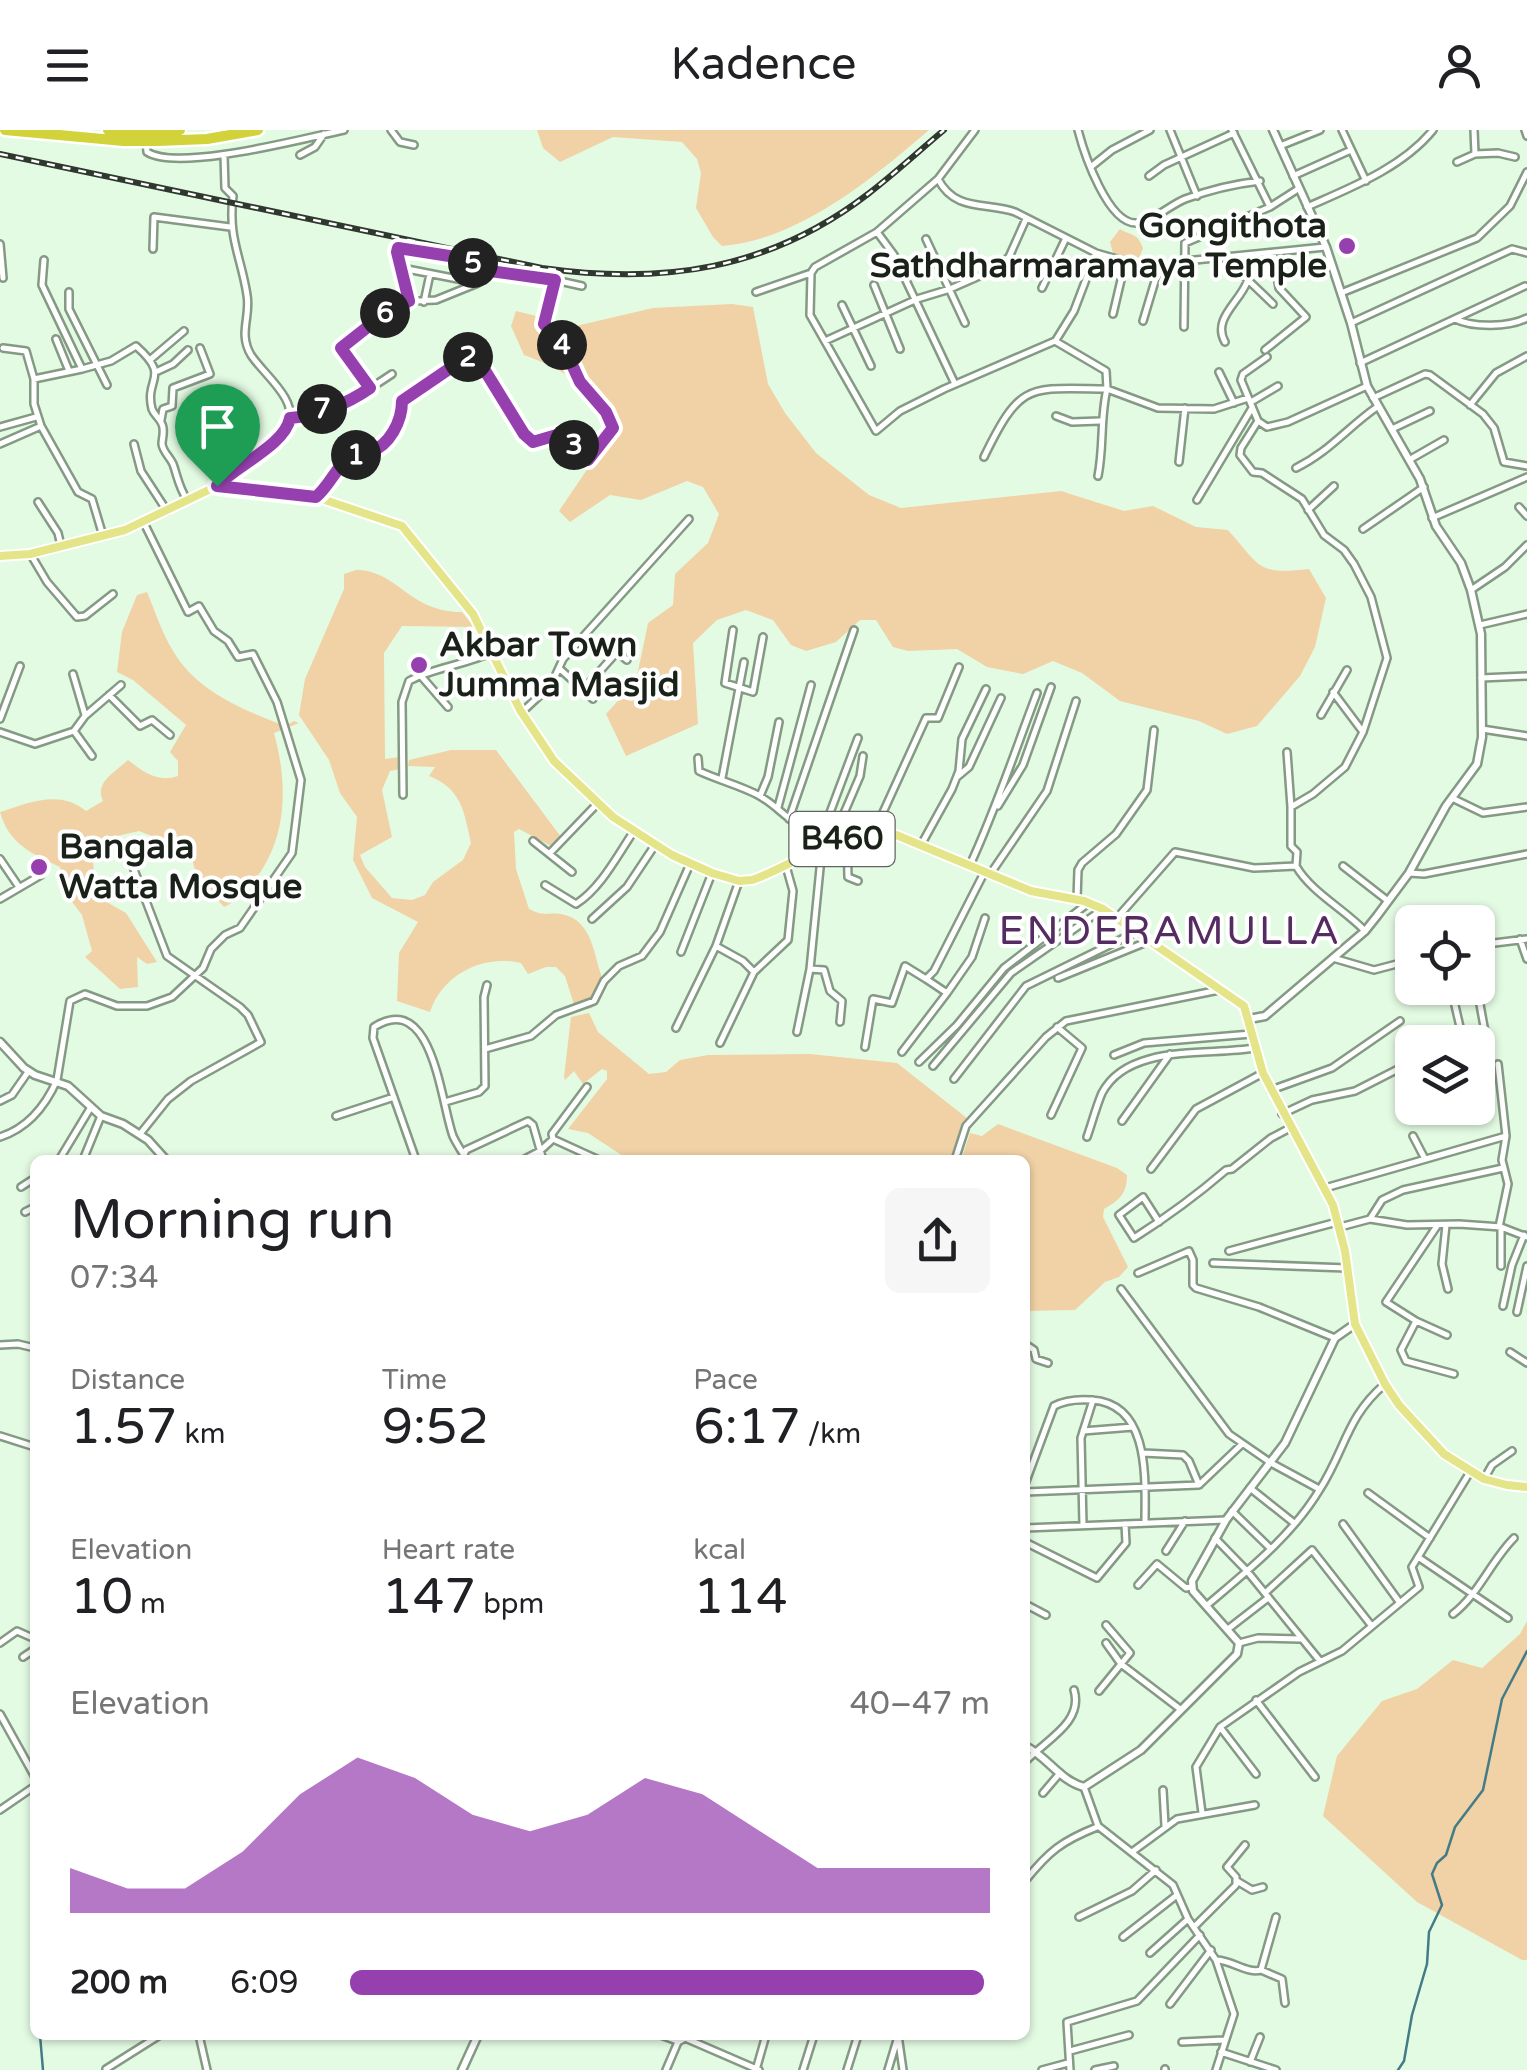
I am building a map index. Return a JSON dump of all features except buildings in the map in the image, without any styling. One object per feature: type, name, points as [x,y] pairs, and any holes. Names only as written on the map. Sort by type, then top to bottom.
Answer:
[{"type":"highway","points":[[4,130],[124,136],[180,130]]},
{"type":"highway","points":[[108,130],[124,136]]},
{"type":"highway","points":[[153,134],[208,138],[258,130]]},
{"type":"main road","points":[[0,556],[30,554],[104,536],[144,523],[217,486],[316,497],[408,530],[473,614],[522,712],[554,761],[597,804],[655,845],[690,864],[739,882]]},
{"type":"main road","name":"B460","points":[[739,882],[786,866],[845,838],[874,830],[889,832],[1030,892],[1090,902],[1244,1006],[1249,1019]]},
{"type":"main road","points":[[1249,1019],[1263,1073],[1325,1188],[1339,1225],[1354,1324],[1385,1384],[1430,1440],[1470,1472],[1484,1479],[1527,1486]]},
{"type":"street","points":[[153,134],[146,148],[151,156],[224,155],[344,130]]},
{"type":"street","points":[[391,130],[400,142],[414,145]]},
{"type":"street","points":[[756,292],[811,272],[877,232],[938,178],[974,130]]},
{"type":"street","points":[[1078,130],[1106,202],[1126,222],[1139,224],[1197,196],[1230,185],[1260,181]]},
{"type":"street","points":[[1080,138],[1089,130]]},
{"type":"street","points":[[1092,166],[1112,150],[1150,130]]},
{"type":"street","points":[[1170,130],[1197,196]]},
{"type":"street","points":[[1249,1019],[1265,1016],[1365,931],[1409,874],[1426,838],[1477,764],[1482,730],[1480,625],[1471,590],[1461,562],[1432,518],[1424,487],[1367,386],[1326,247],[1272,130]]},
{"type":"street","points":[[1280,146],[1320,130]]},
{"type":"street","points":[[1342,130],[1366,181]]},
{"type":"street","points":[[1307,207],[1366,181],[1433,130]]},
{"type":"street","points":[[1474,130],[1475,154]]},
{"type":"street","points":[[1149,176],[1233,132],[1270,206]]},
{"type":"street","points":[[300,155],[315,147],[324,134]]},
{"type":"street","points":[[1293,176],[1352,150]]},
{"type":"street","points":[[1457,162],[1475,154],[1498,152],[1515,158]]},
{"type":"street","points":[[217,486],[232,470],[280,438],[290,418],[278,387],[252,357],[244,341],[248,296],[230,227],[233,196],[225,188],[224,155]]},
{"type":"street","points":[[1341,293],[1477,238],[1510,206],[1527,172]]},
{"type":"street","points":[[938,178],[951,197],[962,202],[975,207],[1004,208],[1096,253],[1158,271],[1168,272],[1185,262],[1326,247]]},
{"type":"street","points":[[1184,327],[1186,243],[1270,206],[1298,189]]},
{"type":"street","points":[[153,248],[154,216],[230,227]]},
{"type":"street","points":[[825,342],[993,270],[1009,257],[1026,218]]},
{"type":"street","points":[[877,232],[894,254],[955,384]]},
{"type":"street","points":[[1042,288],[1066,238]]},
{"type":"street","points":[[926,239],[965,322]]},
{"type":"street","points":[[0,244],[2,278]]},
{"type":"street","points":[[409,301],[398,248],[462,258],[490,271],[582,286]]},
{"type":"street","points":[[1351,323],[1512,249],[1527,253]]},
{"type":"street","points":[[811,272],[810,314],[876,431],[900,411],[1055,341],[1074,311],[1096,253]]},
{"type":"street","points":[[1274,253],[1279,288],[1306,317],[1243,374],[1262,427],[1288,422],[1367,386]]},
{"type":"street","points":[[1225,258],[1273,304]]},
{"type":"street","points":[[44,260],[42,285],[82,369]]},
{"type":"street","points":[[1113,314],[1126,264]]},
{"type":"street","points":[[370,388],[341,348],[384,314],[409,301],[424,302],[478,283],[402,268]]},
{"type":"street","points":[[1143,321],[1158,271]]},
{"type":"street","points":[[424,302],[430,274]]},
{"type":"street","points":[[316,497],[330,485],[346,460],[374,452],[400,423],[402,401],[471,354],[476,356],[524,434],[533,442],[560,434],[589,460],[613,428],[606,412],[580,382],[562,343],[544,324],[555,280]]},
{"type":"street","points":[[1225,342],[1220,328],[1222,319],[1247,282]]},
{"type":"street","points":[[874,285],[900,348]]},
{"type":"street","points":[[1360,363],[1525,286]]},
{"type":"street","points":[[70,292],[69,309],[106,384]]},
{"type":"street","points":[[842,305],[871,366]]},
{"type":"street","points":[[1455,318],[1464,323],[1515,324],[1527,318]]},
{"type":"street","points":[[150,359],[184,331]]},
{"type":"street","points":[[56,338],[69,371]]},
{"type":"street","points":[[1055,341],[1108,375],[1100,421],[1102,455],[1098,476]]},
{"type":"street","points":[[34,379],[111,360],[136,346],[150,359],[156,372],[151,400],[153,413],[161,420]]},
{"type":"street","points":[[4,348],[26,350],[34,379],[37,417],[78,492],[92,499],[104,536]]},
{"type":"street","points":[[187,500],[162,446],[161,420],[163,409],[172,406],[173,388],[210,374],[200,348]]},
{"type":"street","points":[[156,372],[188,350]]},
{"type":"street","points":[[1470,405],[1496,373],[1527,356]]},
{"type":"street","points":[[1218,372],[1234,403]]},
{"type":"street","points":[[290,418],[348,403],[392,374]]},
{"type":"street","points":[[1373,398],[1426,374],[1470,405],[1494,428],[1504,462],[1527,466]]},
{"type":"street","points":[[984,457],[1010,408],[1038,390],[1108,389],[1158,408],[1214,409],[1251,402],[1278,386]]},
{"type":"street","points":[[1197,500],[1251,402]]},
{"type":"street","points":[[1296,468],[1328,450],[1350,426],[1377,407]]},
{"type":"street","points":[[1180,462],[1185,408]]},
{"type":"street","points":[[1390,430],[1430,411]]},
{"type":"street","points":[[1056,416],[1072,422],[1100,421]]},
{"type":"street","points":[[0,427],[37,417]]},
{"type":"street","points":[[1258,421],[1240,448],[1244,463],[1302,499],[1324,534],[1344,550],[1363,580],[1387,658],[1363,732],[1345,767],[1313,794],[1290,807]]},
{"type":"street","points":[[0,444],[41,426]]},
{"type":"street","points":[[1409,460],[1444,440]]},
{"type":"street","points":[[134,444],[142,472],[167,511]]},
{"type":"street","points":[[1432,518],[1527,477]]},
{"type":"street","points":[[1308,510],[1334,486]]},
{"type":"street","points":[[1363,529],[1424,487]]},
{"type":"street","points":[[38,502],[58,533],[61,546]]},
{"type":"street","points":[[1519,507],[1527,516]]},
{"type":"street","points":[[522,712],[551,685],[563,659],[689,519]]},
{"type":"street","points":[[0,1136],[22,1130],[57,1080],[70,1001],[86,994],[116,1006],[147,1006],[172,997],[203,968],[211,949],[224,935],[240,928],[292,852],[301,780],[278,702],[253,654],[238,656],[214,631],[199,606],[188,612],[144,523]]},
{"type":"street","points":[[1471,590],[1527,546]]},
{"type":"street","points":[[30,554],[47,582],[77,616],[86,616],[114,594]]},
{"type":"street","points":[[1480,625],[1527,614]]},
{"type":"street","points":[[734,630],[725,684],[741,689],[753,692],[763,638]]},
{"type":"street","points":[[790,819],[854,630]]},
{"type":"street","points":[[404,796],[402,702],[409,681],[492,652]]},
{"type":"street","points":[[583,690],[617,652],[627,660]]},
{"type":"street","points":[[722,778],[744,662]]},
{"type":"street","points":[[0,718],[20,666]]},
{"type":"street","points":[[874,830],[926,718],[938,718],[959,668]]},
{"type":"street","points":[[560,669],[594,699]]},
{"type":"street","points":[[1320,715],[1347,670]]},
{"type":"street","points":[[72,674],[85,716]]},
{"type":"street","points":[[421,676],[448,707]]},
{"type":"street","points":[[1481,678],[1527,676]]},
{"type":"street","points":[[0,732],[35,744],[74,730],[121,685]]},
{"type":"street","points":[[778,807],[811,686]]},
{"type":"street","points":[[970,866],[998,806],[1023,765],[1052,687]]},
{"type":"street","points":[[956,778],[962,739],[986,689]]},
{"type":"street","points":[[1332,692],[1363,732]]},
{"type":"street","points":[[998,806],[1001,788],[1037,693]]},
{"type":"street","points":[[109,695],[140,726],[152,720],[170,734]]},
{"type":"street","points":[[920,845],[956,778],[969,766],[1002,698]]},
{"type":"street","points":[[926,979],[988,872],[1047,791],[1076,701]]},
{"type":"street","points":[[760,796],[768,777],[779,722]]},
{"type":"street","points":[[74,730],[92,756]]},
{"type":"street","points":[[1076,900],[1082,863],[1116,834],[1147,790],[1154,730]]},
{"type":"street","points":[[1482,730],[1527,736]]},
{"type":"street","points":[[821,835],[858,738]]},
{"type":"street","points":[[1287,752],[1291,846],[1297,852],[1296,866],[1303,878],[1365,931]]},
{"type":"street","points":[[858,881],[848,877],[845,838],[839,825],[860,776],[863,756]]},
{"type":"street","points":[[698,758],[699,772],[760,796],[790,819],[821,835],[826,847],[810,969],[797,1032]]},
{"type":"street","points":[[1452,798],[1483,813],[1527,807]]},
{"type":"street","points":[[550,854],[597,804]]},
{"type":"street","points":[[545,885],[580,903],[596,888],[634,831]]},
{"type":"street","points":[[533,841],[572,872]]},
{"type":"street","points":[[592,919],[627,887],[655,845]]},
{"type":"street","points":[[1117,918],[1174,852],[1254,868],[1296,866]]},
{"type":"street","points":[[1409,874],[1527,854]]},
{"type":"street","points":[[0,859],[20,888]]},
{"type":"street","points":[[485,1049],[530,1036],[556,1015],[594,1001],[604,981],[619,966],[642,956],[660,932],[690,864]]},
{"type":"street","points":[[720,1043],[754,972],[788,940],[793,891],[786,866]]},
{"type":"street","points":[[1344,866],[1388,901]]},
{"type":"street","points":[[133,867],[167,956],[240,1007],[261,1042],[192,1080],[168,1099],[140,1134]]},
{"type":"street","points":[[681,952],[712,873]]},
{"type":"street","points":[[0,900],[41,875]]},
{"type":"street","points":[[676,1028],[716,946],[739,882]]},
{"type":"street","points":[[919,1062],[1004,968],[1090,902]]},
{"type":"street","points":[[933,1066],[1011,973],[1103,909]]},
{"type":"street","points":[[902,1052],[972,957],[986,918]]},
{"type":"street","points":[[954,1080],[1026,986],[1136,932]]},
{"type":"street","points":[[1495,943],[1523,939],[1527,960]]},
{"type":"street","points":[[1058,978],[1149,941]]},
{"type":"street","points":[[716,946],[754,972]]},
{"type":"street","points":[[1333,958],[1374,970],[1395,964]]},
{"type":"street","points":[[865,1047],[873,999],[892,1004],[904,966],[947,993]]},
{"type":"street","points":[[810,969],[824,970],[829,978],[830,992],[842,1001],[840,1022]]},
{"type":"street","points":[[445,1102],[479,1092],[486,1086],[487,986]]},
{"type":"street","points":[[957,1155],[966,1126],[1057,1026],[1220,990]]},
{"type":"street","points":[[414,1155],[373,1038],[374,1027],[384,1021],[399,1020],[414,1026],[427,1041],[463,1155]]},
{"type":"street","points":[[1271,1090],[1332,1068],[1400,1022]]},
{"type":"street","points":[[1051,1115],[1082,1048],[1057,1026]]},
{"type":"street","points":[[1114,1055],[1144,1043],[1250,1034]]},
{"type":"street","points":[[0,1042],[28,1071],[57,1080],[101,1116],[140,1134],[161,1155]]},
{"type":"street","points":[[1087,1138],[1109,1083],[1134,1065],[1170,1054],[1254,1048]]},
{"type":"street","points":[[1122,1120],[1170,1054]]},
{"type":"street","points":[[1498,1064],[1506,1136],[1503,1168],[1508,1184],[1500,1227],[1501,1266]]},
{"type":"street","points":[[0,1102],[12,1094],[28,1071]]},
{"type":"street","points":[[1282,1114],[1312,1100],[1355,1091],[1395,1071]]},
{"type":"street","points":[[1151,1169],[1196,1109],[1263,1073]]},
{"type":"street","points":[[553,1139],[560,1120],[587,1086]]},
{"type":"street","points":[[336,1116],[394,1097]]},
{"type":"street","points":[[62,1155],[91,1106]]},
{"type":"street","points":[[86,1155],[101,1116]]},
{"type":"street","points":[[465,1155],[466,1150],[528,1121],[533,1125],[541,1155]]},
{"type":"street","points":[[1159,1222],[1143,1197],[1119,1215],[1134,1238],[1159,1222],[1226,1170],[1232,1170],[1271,1138],[1290,1128]]},
{"type":"street","points":[[1413,1136],[1425,1159]]},
{"type":"street","points":[[1325,1188],[1506,1136]]},
{"type":"street","points":[[533,1155],[553,1139]]},
{"type":"street","points":[[553,1139],[588,1155]]},
{"type":"street","points":[[1370,1220],[1382,1200],[1403,1190],[1503,1168]]},
{"type":"street","points":[[22,1187],[30,1181]]},
{"type":"street","points":[[25,1212],[30,1210]]},
{"type":"street","points":[[1229,1251],[1370,1220],[1500,1227],[1525,1236],[1512,1265],[1503,1306]]},
{"type":"street","points":[[1437,1226],[1386,1299],[1388,1305],[1447,1335]]},
{"type":"street","points":[[1446,1226],[1442,1264],[1448,1289]]},
{"type":"street","points":[[1138,1273],[1190,1251],[1196,1288],[1259,1307],[1335,1338]]},
{"type":"street","points":[[1213,1264],[1347,1268]]},
{"type":"street","points":[[1517,1312],[1527,1266]]},
{"type":"street","points":[[1121,1288],[1219,1423],[1242,1444],[1320,1489]]},
{"type":"street","points":[[1416,1321],[1401,1350],[1406,1361],[1454,1374]]},
{"type":"street","points":[[1192,1588],[1198,1566],[1214,1538],[1272,1463],[1335,1338],[1354,1324]]},
{"type":"street","points":[[0,1345],[30,1348]]},
{"type":"street","points":[[1030,1347],[1036,1358],[1048,1364]]},
{"type":"street","points":[[1510,1352],[1527,1363]]},
{"type":"street","points":[[1206,1606],[1247,1572],[1294,1524],[1320,1489],[1358,1411],[1385,1384]]},
{"type":"street","points":[[1084,1526],[1084,1431],[1094,1400]]},
{"type":"street","points":[[1030,1471],[1054,1406],[1063,1401],[1113,1404],[1133,1427],[1143,1454],[1145,1523]]},
{"type":"street","points":[[1084,1431],[1133,1427]]},
{"type":"street","points":[[0,1436],[30,1445]]},
{"type":"street","points":[[1030,1492],[1199,1485],[1242,1444]]},
{"type":"street","points":[[1484,1479],[1492,1465],[1512,1450]]},
{"type":"street","points":[[1143,1454],[1183,1455],[1199,1485]]},
{"type":"street","points":[[1202,1814],[1196,1767],[1220,1728],[1255,1700],[1342,1651],[1419,1588],[1412,1567],[1470,1472]]},
{"type":"street","points":[[1250,1488],[1294,1524]]},
{"type":"street","points":[[1368,1493],[1430,1538]]},
{"type":"street","points":[[1232,1512],[1271,1549]]},
{"type":"street","points":[[1030,1528],[1226,1520]]},
{"type":"street","points":[[1166,1551],[1185,1521]]},
{"type":"street","points":[[1030,1544],[1097,1578],[1126,1543],[1125,1524]]},
{"type":"street","points":[[1343,1524],[1400,1602]]},
{"type":"street","points":[[1214,1538],[1320,1661]]},
{"type":"street","points":[[1453,1614],[1473,1594],[1496,1557],[1514,1538]]},
{"type":"street","points":[[1228,1630],[1312,1550],[1371,1625]]},
{"type":"street","points":[[1418,1557],[1508,1618]]},
{"type":"street","points":[[1138,1585],[1158,1564],[1186,1588],[1192,1588]]},
{"type":"street","points":[[1192,1588],[1239,1643]]},
{"type":"street","points":[[1030,1607],[1046,1615]]},
{"type":"street","points":[[1099,1692],[1129,1650],[1106,1625]]},
{"type":"street","points":[[0,1643],[18,1631],[30,1637]]},
{"type":"street","points":[[1239,1643],[1258,1638],[1302,1640]]},
{"type":"street","points":[[1106,1643],[1121,1664],[1180,1709]]},
{"type":"street","points":[[1030,1748],[1074,1784],[1084,1786],[1141,1750],[1229,1663],[1237,1654],[1239,1643]]},
{"type":"street","points":[[23,1657],[30,1652]]},
{"type":"street","points":[[1030,1756],[1074,1717],[1074,1690]]},
{"type":"street","points":[[1255,1700],[1316,1776]]},
{"type":"street","points":[[0,1714],[30,1768]]},
{"type":"street","points":[[1220,1728],[1256,1774]]},
{"type":"street","points":[[1043,1793],[1060,1774]]},
{"type":"street","points":[[1084,1786],[1098,1826],[1173,1885],[1188,1918],[1216,1960],[1234,2014],[1216,2070]]},
{"type":"street","points":[[0,1810],[30,1789]]},
{"type":"street","points":[[1163,1790],[1165,1826]]},
{"type":"street","points":[[1132,1852],[1165,1826],[1202,1814],[1255,1805]]},
{"type":"street","points":[[1030,1875],[1046,1854],[1064,1841],[1098,1826]]},
{"type":"street","points":[[1244,1845],[1227,1868],[1237,1882],[1252,1890],[1263,1887]]},
{"type":"street","points":[[1079,1917],[1132,1891],[1156,1870]]},
{"type":"street","points":[[1194,1926],[1237,1882]]},
{"type":"street","points":[[1124,1937],[1178,1895]]},
{"type":"street","points":[[1261,1970],[1276,1917]]},
{"type":"street","points":[[1150,1953],[1188,1918]]},
{"type":"street","points":[[1042,2070],[1069,2066],[1067,2022],[1073,2017],[1137,2001],[1200,1935]]},
{"type":"street","points":[[1170,2004],[1210,1950]]},
{"type":"street","points":[[1216,1960],[1229,1960],[1282,1979],[1285,2003]]},
{"type":"street","points":[[1068,2051],[1130,2035]]},
{"type":"street","points":[[1250,2062],[1260,2037]]},
{"type":"street","points":[[106,2069],[152,2040]]},
{"type":"street","points":[[200,2040],[206,2070]]},
{"type":"street","points":[[462,2070],[476,2040]]},
{"type":"street","points":[[673,2040],[678,2042]]},
{"type":"street","points":[[667,2069],[682,2040]]},
{"type":"street","points":[[690,2040],[757,2070],[765,2040]]},
{"type":"street","points":[[803,2070],[812,2040]]},
{"type":"street","points":[[847,2070],[856,2040]]},
{"type":"street","points":[[888,2070],[897,2040]]},
{"type":"street","points":[[899,2040],[903,2070]]},
{"type":"street","points":[[1182,2042],[1226,2040]]},
{"type":"street","points":[[1221,2052],[1276,2070]]},
{"type":"street","points":[[1096,2070],[1114,2066]]},
{"type":"shaded area","points":[[537,130],[929,130],[884,168],[807,219],[751,241],[722,246],[696,208],[701,173],[697,159],[682,142],[613,137],[560,162],[543,148]]},
{"type":"shaded area","points":[[1120,229],[1141,243],[1143,248],[1134,263],[1113,253],[1110,242]]},
{"type":"shaded area","points":[[732,304],[753,307],[768,384],[785,413],[816,453],[869,495],[901,508],[1061,491],[1124,511],[1153,506],[1196,527],[1228,530],[1261,566],[1279,571],[1309,569],[1326,598],[1315,647],[1300,676],[1257,726],[1227,734],[1199,721],[1120,701],[1082,673],[1053,661],[1023,674],[987,667],[957,649],[908,651],[893,647],[876,620],[860,620],[836,642],[806,651],[791,645],[773,620],[746,610],[717,620],[693,643],[698,724],[626,756],[606,714],[636,681],[648,623],[673,605],[675,574],[708,543],[719,514],[703,487],[687,481],[641,500],[610,495],[570,522],[559,511],[611,434],[607,419],[591,394],[579,384],[524,355],[511,326],[516,311],[576,326],[653,308]]},
{"type":"shaded area","points":[[356,570],[383,577],[429,605],[462,612],[474,627],[402,626],[384,653],[385,759],[400,757],[400,769],[390,771],[382,790],[392,837],[360,855],[365,867],[392,898],[412,900],[425,895],[433,882],[463,860],[471,843],[455,795],[429,776],[435,767],[408,766],[409,760],[451,750],[496,750],[561,837],[553,847],[519,829],[514,832],[516,869],[529,909],[572,918],[591,940],[603,980],[592,1008],[576,1011],[565,976],[556,967],[528,974],[521,963],[506,961],[465,970],[444,987],[430,1012],[397,1001],[399,953],[418,922],[372,898],[353,860],[357,817],[340,793],[329,760],[299,715],[305,679],[344,589],[344,574]]},
{"type":"shaded area","points":[[147,592],[169,644],[195,678],[254,713],[285,726],[294,721],[299,723],[274,733],[283,791],[279,829],[265,865],[233,902],[224,907],[196,874],[190,851],[139,831],[113,837],[93,861],[96,896],[126,913],[157,962],[147,964],[137,957],[138,987],[120,989],[85,957],[92,951],[82,915],[66,894],[60,867],[15,840],[0,812],[55,799],[86,811],[103,801],[104,783],[128,760],[157,777],[178,776],[178,761],[170,752],[186,725],[133,680],[117,672],[122,632],[137,595]]},
{"type":"shaded area","points":[[589,1013],[598,1032],[649,1074],[666,1072],[680,1060],[708,1055],[810,1054],[897,1063],[968,1119],[956,1155],[621,1155],[588,1133],[568,1129],[607,1079],[607,1071],[602,1069],[583,1084],[574,1071],[565,1080],[571,1017]]},
{"type":"shaded area","points":[[998,1124],[1127,1175],[1124,1191],[1104,1209],[1103,1217],[1128,1267],[1075,1310],[1030,1311],[1030,1155],[963,1155],[970,1133],[982,1136]]},
{"type":"shaded area","points":[[1527,1621],[1527,1960],[1522,1960],[1417,1902],[1323,1816],[1337,1756],[1382,1701],[1417,1689],[1453,1660],[1482,1668],[1520,1634]]},
{"type":"waterway","points":[[1398,2070],[1404,2061],[1427,1964],[1429,1932],[1442,1905],[1432,1874],[1446,1855],[1455,1827],[1483,1790],[1502,1699],[1527,1651]]},
{"type":"waterway","points":[[40,2040],[43,2070]]},
{"type":"railway","points":[[0,154],[542,268],[630,274],[713,266],[792,240],[831,220],[868,194],[944,130]]},
{"type":"place","name":"Gongithota Sathdharmaramaya Temple","points":[[1347,246]]},
{"type":"place","name":"Akbar Town Jumma Masjid","points":[[419,665]]},
{"type":"place","name":"Bangala Watta Mosque","points":[[39,867]]},
{"type":"district","name":"ENDERAMULLA","points":[[1170,931]]},
{"type":"route","points":[[398,248],[462,258],[490,271],[555,280],[544,324],[562,343],[580,382],[606,412],[613,428],[588,460],[560,434],[533,442],[471,354],[402,401],[400,423],[374,452],[346,460],[330,485],[316,497],[217,486],[232,470],[280,438],[290,418],[348,403],[370,388],[341,348],[384,314],[409,301],[398,248]]}]
